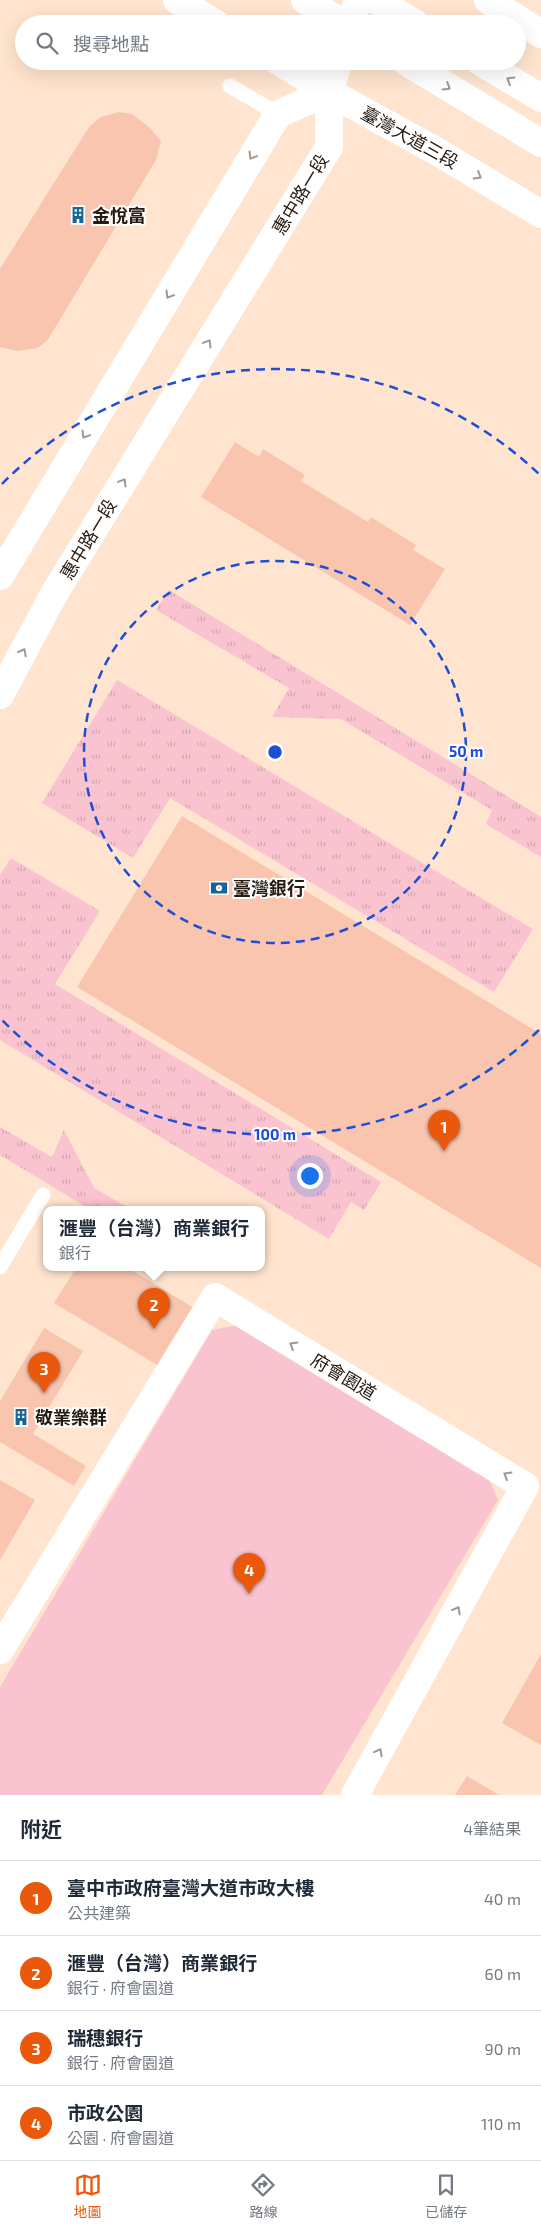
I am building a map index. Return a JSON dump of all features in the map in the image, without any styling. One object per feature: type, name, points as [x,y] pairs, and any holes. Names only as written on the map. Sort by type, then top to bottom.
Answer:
[{"type":"street","points":[[177,0],[201,15]]},
{"type":"street","points":[[305,0],[329,15]]},
{"type":"street","points":[[354,15],[358,0]]},
{"type":"street","points":[[376,0],[401,15]]},
{"type":"street","points":[[488,0],[511,15]]},
{"type":"street","points":[[526,24],[541,34]]},
{"type":"street","name":"臺灣大道三段","points":[[293,70],[438,152],[541,214]]},
{"type":"street","name":"惠中路一段","points":[[0,695],[54,594],[329,146],[329,92],[336,70]]},
{"type":"street","points":[[420,70],[541,143]]},
{"type":"street","points":[[494,70],[541,98]]},
{"type":"street","points":[[0,576],[278,114],[329,92]]},
{"type":"street","name":"府會園道","points":[[4,1638],[215,1298],[525,1486],[355,1795]]},
{"type":"lane","points":[[230,86],[278,114]]},
{"type":"lane","points":[[0,1267],[43,1195]]},
{"type":"green space","points":[[169,590],[541,817],[541,857],[486,824],[492,810],[341,719],[272,717],[289,688],[156,610]]},
{"type":"green space","points":[[117,680],[533,929],[494,992],[170,798],[133,858],[42,803]]},
{"type":"green space","points":[[11,858],[100,911],[55,984],[381,1182],[364,1210],[351,1202],[329,1239],[0,1040],[0,875]]},
{"type":"green space","points":[[0,1127],[52,1157],[64,1130],[94,1188],[125,1206],[84,1206],[0,1155]]},
{"type":"green space","points":[[238,1325],[484,1467],[498,1500],[322,1795],[0,1795],[0,1687],[212,1330]]},
{"type":"building","name":"金悅富","points":[[119,112],[132,114],[150,128],[161,141],[156,160],[47,341],[37,348],[17,351],[0,347],[0,269],[89,127],[101,117]]},
{"type":"building","points":[[235,442],[259,457],[263,449],[305,475],[301,481],[368,522],[371,517],[416,545],[413,550],[445,569],[410,625],[201,497]]},
{"type":"building","points":[[182,816],[541,1034],[541,1268],[77,987]]},
{"type":"building","points":[[74,1271],[133,1271],[194,1308],[159,1366],[54,1303]]},
{"type":"building","name":"敬業樂群","points":[[44,1328],[83,1351],[33,1434],[86,1466],[74,1486],[0,1442],[0,1401]]},
{"type":"building","points":[[0,1480],[35,1500],[0,1560]]},
{"type":"building","points":[[541,1654],[541,1745],[502,1723]]},
{"type":"building","points":[[467,1776],[499,1795],[455,1795]]},
{"type":"place","name":"金悅富","points":[[78,215]]},
{"type":"place","name":"臺灣銀行","points":[[219,888]]},
{"type":"place","name":"臺中市政府臺灣大道市政大樓","points":[[444,1151]]},
{"type":"place","name":"滙豐（台灣）商業銀行","points":[[154,1329]]},
{"type":"place","name":"瑞穗銀行","points":[[44,1393]]},
{"type":"place","name":"敬業樂群","points":[[21,1417]]},
{"type":"place","name":"市政公園","points":[[249,1594]]}]
